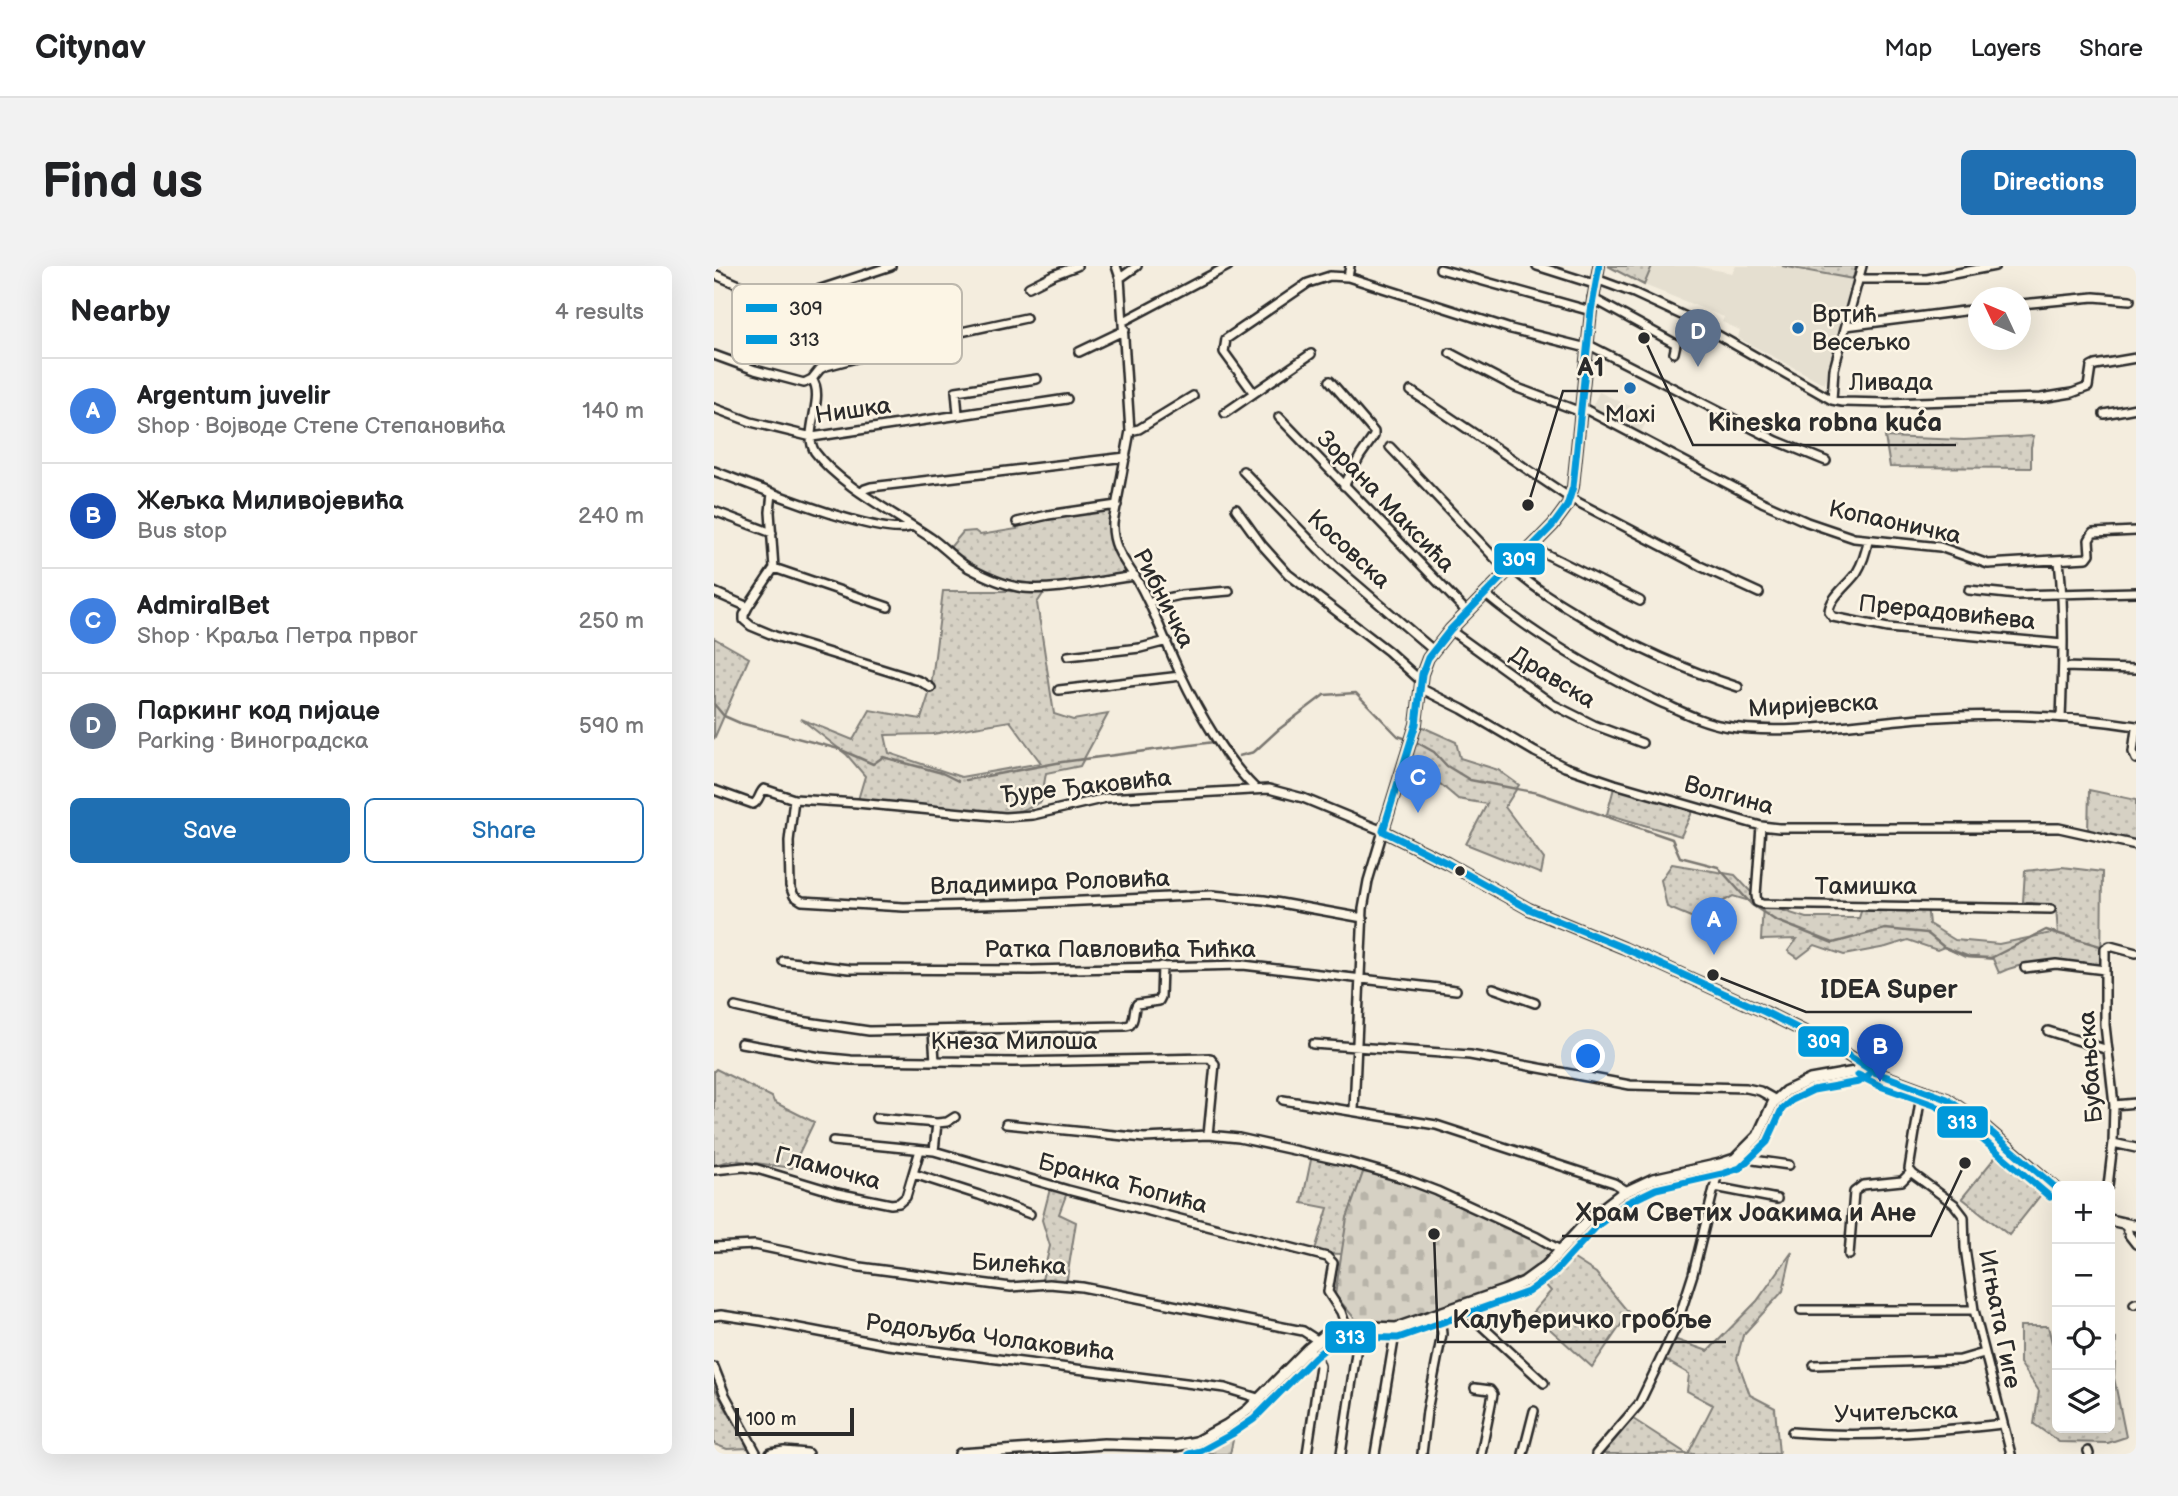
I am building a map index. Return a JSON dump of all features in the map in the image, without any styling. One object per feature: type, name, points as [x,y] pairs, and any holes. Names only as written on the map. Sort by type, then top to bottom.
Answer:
[{"type":"street","points":[[836,284],[891,266]]},
{"type":"street","points":[[1029,287],[1077,266]]},
{"type":"street","name":"Рибничка","points":[[1116,266],[1120,278],[1125,330],[1130,430],[1113,533],[1121,557],[1149,602],[1181,676],[1234,765],[1255,788]]},
{"type":"street","points":[[1120,278],[1137,266]]},
{"type":"street","points":[[1124,321],[1228,266]]},
{"type":"street","points":[[1348,278],[1350,266]]},
{"type":"street","name":"Ливада","points":[[1537,266],[1634,293],[1686,317],[1832,400],[1842,402],[2041,398],[2072,393],[2088,387],[2091,367],[2136,358]]},
{"type":"street","points":[[1353,1111],[1363,918],[1368,881],[1416,724],[1425,665],[1433,650],[1450,630],[1562,515],[1570,498],[1592,298],[1599,266]]},
{"type":"street","points":[[1832,400],[1834,369],[1862,266]]},
{"type":"street","points":[[1858,279],[1927,279],[1995,266]]},
{"type":"street","points":[[1440,269],[1591,311]]},
{"type":"street","points":[[714,274],[737,284]]},
{"type":"street","points":[[1253,392],[1224,352],[1226,339],[1308,283],[1330,276],[1348,278],[1511,329],[1587,346],[1777,441],[1826,461]]},
{"type":"street","points":[[2031,303],[2094,297],[2130,300]]},
{"type":"street","points":[[1592,298],[1676,344],[1674,353]]},
{"type":"street","points":[[1846,326],[1968,310]]},
{"type":"street","points":[[962,332],[1026,318]]},
{"type":"street","points":[[1080,352],[1125,330]]},
{"type":"street","name":"Копаоничка","points":[[1450,353],[1515,387],[1581,410],[1762,502],[1807,522],[1868,541],[1940,547],[1987,564],[2089,557],[2089,537],[2093,533],[2136,531]]},
{"type":"street","points":[[1225,413],[1311,354]]},
{"type":"street","points":[[714,355],[732,361]]},
{"type":"street","points":[[743,364],[804,383],[812,379],[820,369],[834,364]]},
{"type":"street","points":[[812,379],[816,387],[811,437],[813,447],[820,457],[846,481],[970,569],[1016,586],[1046,588],[1135,576]]},
{"type":"street","points":[[958,414],[956,391],[1037,379]]},
{"type":"street","points":[[1329,381],[1374,432],[1344,486]]},
{"type":"street","points":[[1411,391],[1570,498],[1700,566],[1759,593]]},
{"type":"street","points":[[1130,430],[1139,429],[1193,397]]},
{"type":"street","name":"Нишка","points":[[714,408],[751,422],[811,437],[1067,399]]},
{"type":"street","points":[[2104,414],[2136,408]]},
{"type":"street","name":"Зорана Максића","points":[[1279,417],[1467,612]]},
{"type":"street","points":[[1390,447],[1509,569],[1553,600],[1610,633],[1681,667],[1738,687]]},
{"type":"street","points":[[862,492],[872,487],[1126,457]]},
{"type":"street","points":[[714,471],[772,493],[887,529],[907,529],[912,526]]},
{"type":"street","name":"Косовска","points":[[1243,471],[1334,565],[1433,650]]},
{"type":"street","points":[[772,493],[770,512],[774,568],[748,607],[744,620],[763,631],[920,681],[930,688]]},
{"type":"street","points":[[1017,522],[1117,505]]},
{"type":"street","name":"Волгина","points":[[1236,509],[1262,545],[1288,573],[1388,651],[1420,685],[1565,767],[1761,826],[2059,828],[2136,845]]},
{"type":"street","points":[[714,511],[772,533]]},
{"type":"street","name":"Прерадовићева","points":[[1868,541],[1856,574],[1829,605],[1829,612],[1833,617],[1888,628],[2063,643]]},
{"type":"street","points":[[1533,545],[1640,601]]},
{"type":"street","points":[[2059,561],[2063,594],[2061,718]]},
{"type":"street","points":[[774,568],[888,607]]},
{"type":"street","points":[[1969,590],[2017,595],[2136,592]]},
{"type":"street","points":[[1149,602],[1181,595],[1230,591]]},
{"type":"street","points":[[714,592],[748,607]]},
{"type":"street","name":"Миријевска","points":[[1485,594],[1556,647],[1585,665],[1706,722],[1767,730],[1963,716],[2102,720],[2136,727]]},
{"type":"street","name":"Дравска","points":[[1450,630],[1554,705],[1642,743]]},
{"type":"street","points":[[1068,656],[1140,648],[1167,641]]},
{"type":"street","points":[[2063,667],[2136,669]]},
{"type":"street","points":[[1059,690],[1181,676]]},
{"type":"street","points":[[2136,727],[2133,752],[2136,759]]},
{"type":"street","name":"Ђуре Ђаковића","points":[[714,790],[753,804],[764,789],[794,799],[1005,817],[1033,815],[1106,798],[1255,788],[1303,797],[1383,831]]},
{"type":"street","name":"Владимира Роловића","points":[[794,799],[789,841],[791,891],[802,901],[904,907],[1212,895],[1265,900],[1363,918]]},
{"type":"street","name":"Тамишка","points":[[1761,826],[1756,898],[1757,902],[1762,904],[2052,909]]},
{"type":"street","points":[[1383,831],[1521,905],[1776,1017],[1835,1047],[1883,1076],[1938,1095],[1961,1107],[2052,1185]]},
{"type":"street","name":"Бубањска","points":[[2109,1181],[2114,1105],[2105,1025],[2107,946],[2136,953]]},
{"type":"street","name":"Ратка Павловића Ћићка","points":[[783,961],[849,969],[1031,970],[1243,965],[1456,990]]},
{"type":"street","points":[[2025,968],[2056,964],[2105,970]]},
{"type":"street","name":"Кнеза Милоша","points":[[735,1007],[847,1029],[933,1031],[1130,1025],[1137,1004],[1159,1001],[1162,966]]},
{"type":"street","points":[[1493,988],[1535,1003]]},
{"type":"street","points":[[933,1031],[935,1061]]},
{"type":"street","points":[[2048,1031],[2109,1050]]},
{"type":"street","name":"Кнеза Милоша","points":[[741,1042],[836,1059],[1014,1062],[1210,1058],[1215,1064],[1208,1135]]},
{"type":"street","points":[[1313,1044],[1470,1055],[1630,1085],[1755,1089],[1776,1100]]},
{"type":"street","points":[[960,1454],[1104,1449],[1174,1450],[1204,1438],[1227,1425],[1261,1399],[1317,1340],[1346,1326],[1396,1328],[1524,1282],[1546,1266],[1590,1218],[1627,1191],[1668,1175],[1720,1164],[1741,1154],[1758,1136],[1776,1100],[1786,1091],[1797,1084],[1855,1072],[1863,1066]]},
{"type":"street","points":[[1849,1255],[1853,1198],[1858,1188],[1863,1185],[1902,1181],[1911,1172],[1909,1166],[1922,1089]]},
{"type":"street","points":[[1283,1100],[1456,1130],[1614,1183],[1627,1191]]},
{"type":"street","points":[[2114,1105],[2136,1103]]},
{"type":"street","points":[[876,1118],[937,1123],[947,1122],[955,1117]]},
{"type":"street","points":[[934,1151],[937,1123]]},
{"type":"street","points":[[1006,1124],[1144,1138],[1208,1135],[1239,1138],[1348,1162],[1403,1178],[1537,1237],[1560,1250]]},
{"type":"street","name":"Бранка Ћопића","points":[[833,1141],[934,1151],[1077,1192],[1328,1257],[1333,1263],[1328,1292],[1341,1312],[1346,1326]]},
{"type":"street","points":[[2113,1143],[2136,1148]]},
{"type":"street","name":"Гламочка","points":[[714,1170],[757,1169],[824,1190],[891,1204],[904,1201],[920,1150]]},
{"type":"street","points":[[1741,1154],[1746,1159],[1789,1165]]},
{"type":"street","points":[[1596,1454],[1639,1404],[1667,1348],[1690,1283],[1720,1164]]},
{"type":"street","name":"Игњата Гиге","points":[[1911,1172],[1963,1214],[1974,1310],[2011,1454]]},
{"type":"street","name":"Гламочка","points":[[914,1174],[1030,1214]]},
{"type":"street","points":[[1715,1186],[1777,1199]]},
{"type":"street","points":[[2131,1226],[2129,1235],[2136,1244]]},
{"type":"street","name":"Билећка","points":[[714,1247],[755,1245],[860,1266],[1012,1287],[1049,1284],[1082,1287],[1304,1331],[1317,1340]]},
{"type":"street","points":[[1460,1306],[1544,1383]]},
{"type":"street","points":[[1801,1310],[1974,1310]]},
{"type":"street","points":[[1422,1454],[1427,1411],[1442,1334],[1440,1312]]},
{"type":"street","name":"Родољуба Чолаковића","points":[[714,1316],[748,1319],[899,1346],[1225,1388],[1261,1399]]},
{"type":"street","points":[[1342,1454],[1360,1326]]},
{"type":"street","points":[[1375,1454],[1396,1328]]},
{"type":"street","points":[[1307,1454],[1320,1366],[1308,1349]]},
{"type":"street","points":[[1814,1365],[1960,1360],[1984,1353]]},
{"type":"street","points":[[714,1367],[724,1395],[757,1454]]},
{"type":"street","points":[[1475,1388],[1490,1390],[1493,1394],[1481,1454]]},
{"type":"street","points":[[1523,1454],[1534,1411]]},
{"type":"street","name":"Учитељска","points":[[1792,1432],[1864,1436],[2002,1424]]},
{"type":"street","points":[[771,1454],[807,1454]]},
{"type":"shaded area","points":[[1652,266],[1695,266],[1732,273],[1736,266],[1782,266],[1853,279],[1825,384],[1738,338],[1740,330],[1722,322],[1724,317],[1644,285]]},
{"type":"shaded area","points":[[1599,392],[1650,415],[1641,432],[1592,407]]},
{"type":"green space","points":[[1608,266],[1652,266],[1644,285]]},
{"type":"green space","points":[[1782,266],[1856,266],[1853,279]]},
{"type":"green space","points":[[2034,436],[2031,468],[1890,467],[1885,437],[1964,440]]},
{"type":"green space","points":[[1110,509],[1116,511],[1113,533],[1135,576],[1047,588],[1037,603],[1054,714],[1073,720],[1108,714],[1080,766],[1046,773],[1041,802],[1005,817],[857,803],[865,776],[847,755],[801,719],[853,740],[870,710],[921,719],[931,688],[943,591],[1023,591],[984,575],[947,551],[963,532],[975,531],[980,535],[1017,529],[1017,525]],"holes":[[[1010,721],[1041,763],[961,777],[889,753],[885,735],[933,734]]]},
{"type":"green space","points":[[714,638],[749,658],[714,739]]},
{"type":"green space","points":[[1416,724],[1456,742],[1460,758],[1498,770],[1519,785],[1505,807],[1544,859],[1541,874],[1466,844],[1487,804],[1458,799],[1433,778],[1426,764],[1405,760]]},
{"type":"green space","points":[[1615,784],[1695,806],[1681,836],[1607,814]]},
{"type":"green space","points":[[2089,790],[2136,800],[2136,845],[2088,833]]},
{"type":"green space","points":[[1672,864],[1735,875],[1762,904],[1806,918],[1859,918],[1863,905],[1927,905],[1929,924],[1955,940],[1999,944],[2051,933],[2058,935],[2056,906],[2023,902],[2025,871],[2062,867],[2102,872],[2101,969],[2061,963],[2036,963],[1999,973],[1993,959],[1965,957],[1944,947],[1937,950],[1908,940],[1844,955],[1815,945],[1798,958],[1788,951],[1797,939],[1761,940],[1763,905],[1733,896],[1693,918],[1667,907],[1661,880]]},
{"type":"green space","points":[[716,1069],[814,1122],[792,1168],[733,1160],[714,1165]]},
{"type":"green space","points":[[1312,1155],[1365,1167],[1347,1218],[1342,1254],[1314,1253],[1328,1208],[1302,1203]]},
{"type":"green space","points":[[1997,1155],[2043,1192],[2009,1235],[1962,1198]]},
{"type":"green space","points":[[1365,1167],[1437,1191],[1554,1249],[1537,1269],[1509,1286],[1393,1324],[1355,1319],[1335,1295],[1347,1218]]},
{"type":"green space","points":[[1051,1185],[1068,1190],[1059,1214],[1076,1222],[1066,1285],[1041,1284],[1050,1246],[1042,1220]]},
{"type":"green space","points":[[1560,1250],[1596,1273],[1629,1313],[1592,1367],[1532,1313],[1551,1291],[1536,1274]]},
{"type":"green space","points":[[1792,1252],[1783,1291],[1743,1335],[1737,1359],[1750,1395],[1775,1408],[1779,1454],[1688,1454],[1713,1405],[1687,1391],[1689,1374],[1662,1358],[1671,1338],[1708,1351],[1757,1301]]},
{"type":"green space","points":[[2020,1326],[2048,1326],[2052,1343],[2052,1433],[2115,1433],[2115,1383],[2126,1437],[2108,1443],[2059,1442],[2034,1424],[2039,1391],[2020,1363]]},
{"type":"green space","points":[[714,1387],[748,1448],[727,1449],[714,1444]]},
{"type":"green space","points":[[1238,1417],[1230,1454],[1207,1454],[1215,1432]]},
{"type":"green space","points":[[1630,1417],[1687,1454],[1596,1454]]},
{"type":"waterway","points":[[1239,756],[1254,752],[1324,695],[1356,693],[1398,736],[1404,738]]},
{"type":"waterway","points":[[714,704],[724,716],[740,723],[839,749],[873,764],[883,757],[942,773],[958,781]]},
{"type":"waterway","points":[[966,780],[1062,762],[1214,742],[1224,761],[1226,760]]},
{"type":"waterway","points":[[1418,743],[1470,780],[1538,793],[1672,839],[1680,857],[1718,867],[1752,905],[1775,920],[1833,943],[1885,929],[1927,933],[1944,947],[1969,957],[1991,958],[2046,930],[2100,946]]},
{"type":"waterway","points":[[2125,954],[2136,957]]},
{"type":"transit line","name":"309","points":[[1383,831],[1416,724],[1422,674],[1428,658],[1450,630],[1553,525],[1567,506],[1573,487],[1591,311],[1599,266]]},
{"type":"transit line","name":"309","points":[[1383,831],[1529,909],[1624,948],[1765,1012],[1835,1047],[1874,1072],[1947,1099],[1977,1120],[2052,1185]]},
{"type":"transit line","name":"313","points":[[1189,1454],[1201,1451],[1254,1419],[1331,1344],[1348,1337],[1398,1338],[1528,1292],[1553,1274],[1597,1226],[1627,1203],[1656,1189],[1740,1168],[1767,1142],[1782,1109],[1792,1100],[1813,1090],[1859,1082],[1869,1074]]},
{"type":"transit line","name":"313","points":[[1858,1075],[1955,1116],[2050,1197]]},
{"type":"place","name":"Вртић Весељко","points":[[1798,328]]},
{"type":"place","name":"Kineska robna kuća","points":[[1644,338]]},
{"type":"place","name":"Паркинг код пијаце","points":[[1698,367]]},
{"type":"place","name":"Maxi","points":[[1630,388]]},
{"type":"place","name":"A1","points":[[1528,505]]},
{"type":"place","name":"AdmiralBet","points":[[1418,813]]},
{"type":"place","name":"Argentum juvelir","points":[[1714,955]]},
{"type":"place","name":"IDEA Super","points":[[1713,975]]},
{"type":"place","name":"Жељка Миливојевића","points":[[1880,1082]]},
{"type":"place","name":"Храм Светих Јоакима и Ане","points":[[1965,1163]]},
{"type":"place","name":"Калуђеричко гробље","points":[[1434,1234]]}]
